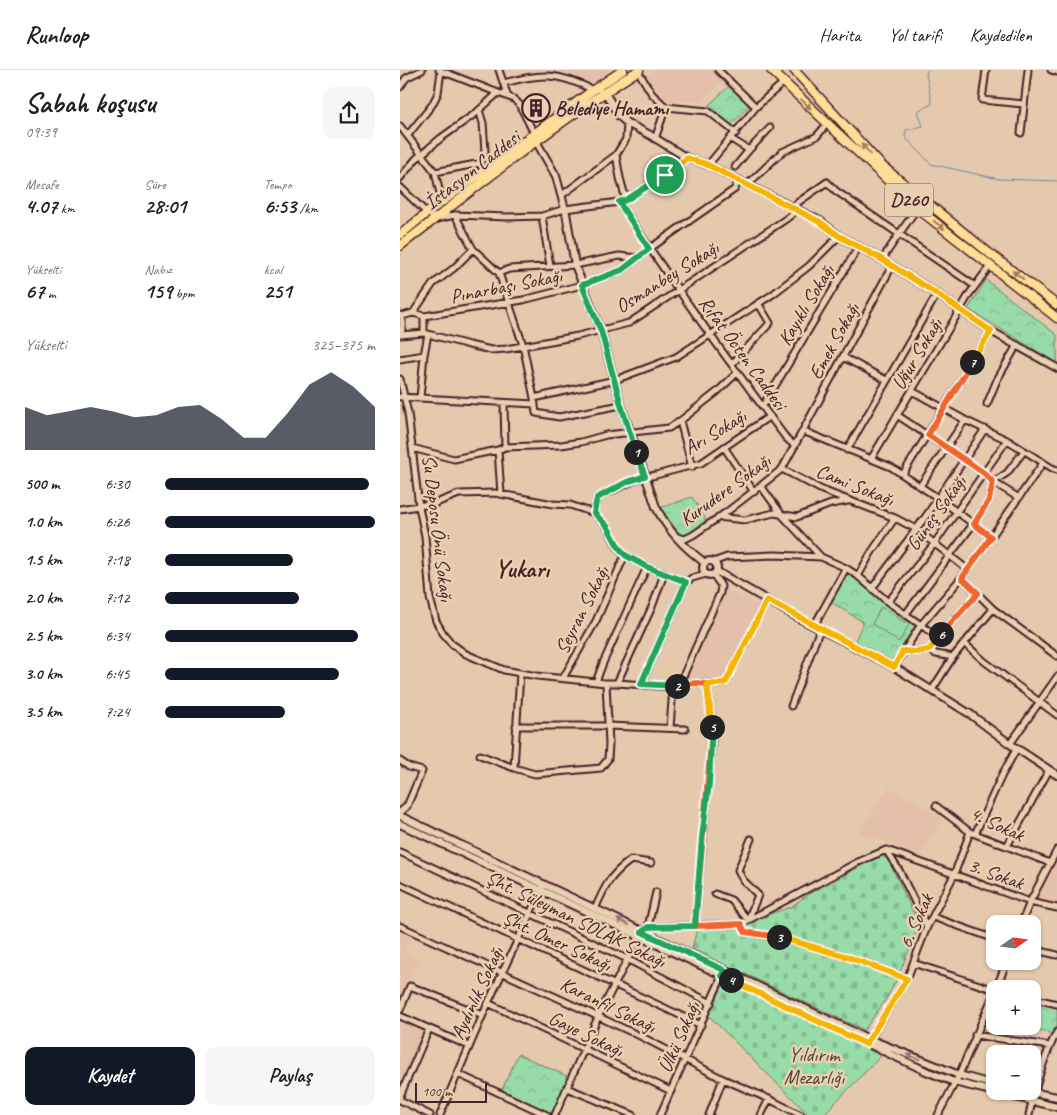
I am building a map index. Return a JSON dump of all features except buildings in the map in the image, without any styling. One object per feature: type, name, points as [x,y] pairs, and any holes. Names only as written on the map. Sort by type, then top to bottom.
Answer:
[{"type":"main road","name":"İstasyon Caddesi","points":[[400,246],[436,219],[593,90],[623,70]]},
{"type":"main road","name":"İstasyon Caddesi","points":[[400,235],[442,202],[535,137],[638,70]]},
{"type":"main road","name":"D260","points":[[771,70],[917,208],[1057,318]]},
{"type":"main road","name":"D260","points":[[799,72],[881,165],[989,253],[1057,305]]},
{"type":"street","points":[[400,87],[406,78],[422,70]]},
{"type":"street","points":[[408,135],[432,105],[438,93],[440,70],[514,99],[519,104],[556,176],[565,209],[574,265],[601,331],[629,432],[656,507],[663,522],[674,537],[704,563]]},
{"type":"street","points":[[499,70],[508,97]]},
{"type":"street","points":[[638,70],[652,94],[666,107],[708,111],[736,133]]},
{"type":"street","points":[[718,70],[756,107]]},
{"type":"street","points":[[986,70],[982,100],[1024,104]]},
{"type":"street","points":[[1021,133],[1028,70]]},
{"type":"street","points":[[1051,70],[1057,72]]},
{"type":"street","points":[[504,83],[547,73],[576,81],[593,90],[604,92],[627,123],[687,158],[708,165],[820,222],[839,236],[883,260],[937,294],[991,331],[1057,368]]},
{"type":"street","points":[[708,165],[756,107],[784,82]]},
{"type":"street","points":[[400,178],[440,138],[479,110],[498,93]]},
{"type":"street","points":[[655,138],[666,107]]},
{"type":"street","points":[[436,172],[480,162],[486,151],[484,123],[479,110]]},
{"type":"street","points":[[562,195],[616,154],[626,139],[627,123]]},
{"type":"street","points":[[747,185],[782,152],[817,136],[827,124]]},
{"type":"street","points":[[400,126],[436,172],[437,185],[442,202]]},
{"type":"street","points":[[735,167],[770,128]]},
{"type":"street","points":[[731,139],[749,150]]},
{"type":"street","points":[[616,154],[626,200]]},
{"type":"street","points":[[400,187],[436,219],[455,215],[542,216],[565,209],[626,200],[665,175],[687,158]]},
{"type":"street","name":"Pınarbaşı Sokağı","points":[[424,316],[509,303],[582,285],[622,270],[734,189],[738,180]]},
{"type":"street","name":"Osmanbey Sokağı","points":[[400,335],[426,334],[491,350],[506,349],[601,331],[629,322],[797,210],[797,203],[827,182],[836,191],[899,234]]},
{"type":"street","name":"Rıfat Öcten Caddesi","points":[[619,202],[649,249],[710,335],[786,438],[795,446]]},
{"type":"street","points":[[883,260],[917,208]]},
{"type":"street","points":[[455,215],[473,249],[499,273],[523,346],[536,413],[559,417],[621,405]]},
{"type":"street","points":[[542,216],[550,266]]},
{"type":"street","points":[[899,234],[975,286]]},
{"type":"street","points":[[534,398],[615,380],[676,356],[758,303],[809,266],[839,236]]},
{"type":"street","name":"Kayıklı Sokağı","points":[[763,406],[859,246]]},
{"type":"street","points":[[413,313],[433,284],[454,268],[473,249]]},
{"type":"street","points":[[499,273],[509,269],[574,265],[619,256],[638,258]]},
{"type":"street","name":"Emek Sokağı","points":[[803,431],[892,266]]},
{"type":"street","name":"Uğur Sokağı","points":[[871,459],[960,310],[990,266]]},
{"type":"street","points":[[846,450],[937,294]]},
{"type":"street","points":[[732,364],[770,322],[758,303]]},
{"type":"street","points":[[400,330],[402,330],[401,316],[413,313],[424,316],[426,334],[420,398]]},
{"type":"street","points":[[903,474],[991,331]]},
{"type":"street","points":[[987,404],[997,380],[1017,345]]},
{"type":"street","points":[[400,359],[424,355]]},
{"type":"street","points":[[843,357],[886,380]]},
{"type":"street","points":[[412,448],[454,459],[505,447],[561,445],[606,435],[669,428],[738,372]]},
{"type":"street","name":"Su Deposu Önü Sokağı","points":[[400,379],[402,397],[408,413],[419,507],[425,536],[430,598],[436,621],[443,633],[452,644],[466,654],[504,670],[537,676],[673,687],[696,683],[718,684],[726,682],[767,600]]},
{"type":"street","points":[[912,391],[965,420],[985,428],[1057,470]]},
{"type":"street","points":[[402,397],[535,404]]},
{"type":"street","points":[[504,403],[505,447]]},
{"type":"street","points":[[897,415],[964,459],[993,482],[1020,498]]},
{"type":"street","name":"Arı Sokağı","points":[[594,513],[597,498],[627,482],[701,463],[770,416]]},
{"type":"street","points":[[920,486],[965,420]]},
{"type":"street","points":[[680,421],[692,466]]},
{"type":"street","points":[[873,588],[916,530],[985,428]]},
{"type":"street","points":[[803,431],[903,474],[991,537]]},
{"type":"street","name":"Kurudere Sokağı","points":[[674,537],[685,539],[693,535],[754,492],[782,469],[803,431]]},
{"type":"street","name":"Güneş Sokağı","points":[[888,602],[934,544],[1007,440]]},
{"type":"street","points":[[724,446],[754,492]]},
{"type":"street","points":[[498,450],[501,494]]},
{"type":"street","points":[[905,615],[974,524],[989,500],[993,482],[1007,473],[1024,451]]},
{"type":"street","points":[[894,667],[920,626],[962,578],[1043,463]]},
{"type":"street","name":"Cami Sokağı","points":[[782,469],[822,490],[894,518],[916,530],[950,554],[968,570]]},
{"type":"street","points":[[761,486],[782,515],[821,558]]},
{"type":"street","points":[[400,509],[436,503],[459,494],[495,493],[554,504],[570,505],[594,513],[607,526],[625,555],[647,567],[686,582]]},
{"type":"street","points":[[717,517],[745,520],[774,513],[797,517],[831,504],[848,501]]},
{"type":"street","points":[[858,576],[894,518]]},
{"type":"street","name":"Seyran Sokağı","points":[[563,678],[596,620],[625,555]]},
{"type":"street","points":[[704,563],[727,557],[775,555],[821,558],[846,568],[858,576],[888,602],[938,638]]},
{"type":"street","points":[[670,728],[673,687],[680,682],[684,674],[720,593],[721,586],[714,572],[716,567],[712,562]]},
{"type":"street","points":[[704,563],[703,568],[706,574]]},
{"type":"street","points":[[596,682],[647,567]]},
{"type":"street","points":[[791,706],[817,627],[846,568]]},
{"type":"street","points":[[641,684],[686,582],[692,578],[714,572],[894,667],[970,714],[1010,744],[1057,775]]},
{"type":"street","points":[[617,683],[652,606],[664,574]]},
{"type":"street","points":[[962,578],[993,609],[1057,656]]},
{"type":"street","points":[[929,650],[978,593]]},
{"type":"street","points":[[932,690],[953,656],[993,609]]},
{"type":"street","points":[[964,643],[984,661],[1057,715]]},
{"type":"street","points":[[903,651],[929,650],[936,654],[953,656]]},
{"type":"street","points":[[514,768],[520,673]]},
{"type":"street","points":[[1010,744],[1038,701],[1057,678]]},
{"type":"street","points":[[480,755],[535,774],[601,768],[608,759],[609,744],[606,683]]},
{"type":"street","points":[[695,926],[712,731],[707,684]]},
{"type":"street","points":[[516,726],[607,726],[685,729]]},
{"type":"street","name":"6. Sokak","points":[[868,1042],[907,979],[927,927],[954,875],[972,833],[1017,748]]},
{"type":"street","points":[[400,761],[422,771],[407,806],[400,814],[447,840],[544,884],[723,973],[868,1042],[954,1082],[986,1088]]},
{"type":"street","points":[[1007,846],[1049,770]]},
{"type":"street","name":"4. Sokak","points":[[936,806],[972,833],[1050,863]]},
{"type":"street","points":[[400,824],[540,891],[643,932],[695,926],[741,924],[858,862],[886,850],[900,872],[927,927]]},
{"type":"street","points":[[748,920],[758,895],[743,880],[738,870],[751,839]]},
{"type":"street","name":"3. Sokak","points":[[886,850],[1030,902],[1057,908]]},
{"type":"street","points":[[1025,915],[1057,850]]},
{"type":"street","name":"Şht. Süleyman SOLAK Sokağı","points":[[400,852],[531,913],[711,1002]]},
{"type":"street","points":[[595,909],[606,883],[622,867],[632,860],[651,863]]},
{"type":"street","name":"Şht. Ömer Sokağı","points":[[400,884],[701,1026]]},
{"type":"street","name":"Aydınlık Sokağı","points":[[440,1115],[468,1046],[544,884]]},
{"type":"street","points":[[555,1115],[598,1017],[643,932],[656,892]]},
{"type":"street","points":[[715,894],[731,900],[748,920]]},
{"type":"street","points":[[933,917],[986,935]]},
{"type":"street","points":[[741,924],[745,932],[786,939],[848,957],[907,979]]},
{"type":"street","name":"Karanfil Sokağı","points":[[400,926],[503,972],[684,1059],[723,1080],[801,1115]]},
{"type":"street","points":[[1041,952],[1057,956]]},
{"type":"street","points":[[913,964],[986,987]]},
{"type":"street","name":"Ülkü Sokağı","points":[[660,1115],[723,973]]},
{"type":"street","points":[[400,1010],[410,986],[483,1015]]},
{"type":"street","points":[[1041,1000],[1057,1004]]},
{"type":"street","name":"Gaye Sokağı","points":[[488,1003],[672,1091]]},
{"type":"street","points":[[938,1115],[959,1075],[986,1010]]},
{"type":"street","points":[[400,1016],[468,1046]]},
{"type":"street","points":[[430,1029],[400,1098],[430,1115]]},
{"type":"street","points":[[1041,1073],[1057,1032]]},
{"type":"street","points":[[975,1035],[1050,1046]]},
{"type":"street","points":[[868,1042],[959,1075],[986,1082]]},
{"type":"street","points":[[458,1074],[547,1115]]},
{"type":"street","points":[[709,1115],[723,1080]]},
{"type":"street","points":[[566,1088],[633,1115]]},
{"type":"street","points":[[1041,1097],[1057,1097]]},
{"type":"street","points":[[761,1115],[768,1099]]},
{"type":"street","points":[[1029,1115],[1032,1100]]},
{"type":"street","points":[[1041,1100],[1057,1106]]},
{"type":"shaded area","points":[[566,70],[616,70],[592,87]]},
{"type":"shaded area","points":[[654,70],[713,70],[724,81],[701,101],[663,101],[646,76]]},
{"type":"shaded area","points":[[726,589],[761,606],[722,683],[696,683],[686,674]]},
{"type":"shaded area","points":[[888,787],[943,818],[919,856],[860,832]]},
{"type":"shaded area","points":[[1057,859],[1057,905],[1038,901],[1036,898]]},
{"type":"shaded area","points":[[400,932],[412,938],[405,953],[420,959],[400,1000]]},
{"type":"shaded area","points":[[400,1022],[424,1033],[400,1090]]},
{"type":"green space","points":[[730,85],[748,104],[748,107],[731,125],[709,105]]},
{"type":"green space","points":[[986,280],[1057,335],[1057,363],[968,309]]},
{"type":"green space","points":[[692,497],[706,520],[685,539],[666,519],[660,508]]},
{"type":"green space","points":[[848,574],[870,587],[880,599],[915,627],[891,662],[855,641],[863,622],[831,602]]},
{"type":"green space","points":[[881,607],[909,625],[899,642],[872,624]]},
{"type":"green space","name":"Yıldırım Mezarlığı","points":[[885,853],[919,925],[898,977],[885,1001],[864,1030],[692,949],[697,929],[740,929],[763,916],[791,907],[807,895]]},
{"type":"green space","name":"Yıldırım Mezarlığı","points":[[727,978],[881,1056],[823,1115],[809,1115],[708,1015]]},
{"type":"green space","points":[[1041,1001],[1057,1004],[1057,1027],[1054,1034],[1041,1032]]},
{"type":"green space","points":[[518,1054],[571,1078],[555,1115],[502,1090]]},
{"type":"waterway","points":[[928,70],[926,74],[932,104],[918,111],[923,126],[906,130],[905,137],[931,164],[999,179],[1057,181]]},
{"type":"place","name":"Belediye Hamamı","points":[[536,108]]},
{"type":"district","name":"Yukarı","points":[[522,569]]},
{"type":"route","points":[[665,175],[626,200],[619,202],[649,249],[622,270],[582,285],[601,331],[621,405],[645,476],[627,482],[597,498],[594,513],[607,526],[625,555],[667,576],[686,582],[641,684],[673,687],[696,683],[707,684],[712,731],[709,783],[702,838],[695,926],[741,924],[745,932],[786,939],[848,957],[907,979],[866,1044],[754,992],[722,976],[724,970],[642,932],[648,927],[695,926],[698,898],[702,838],[709,783],[712,731],[707,684],[726,682],[767,600],[894,667],[903,651],[929,650],[978,593],[962,578],[991,537],[974,524],[989,500],[993,482],[984,473],[928,435],[991,331],[937,294],[883,260],[839,236],[820,222],[706,164],[687,158],[665,175]]}]
